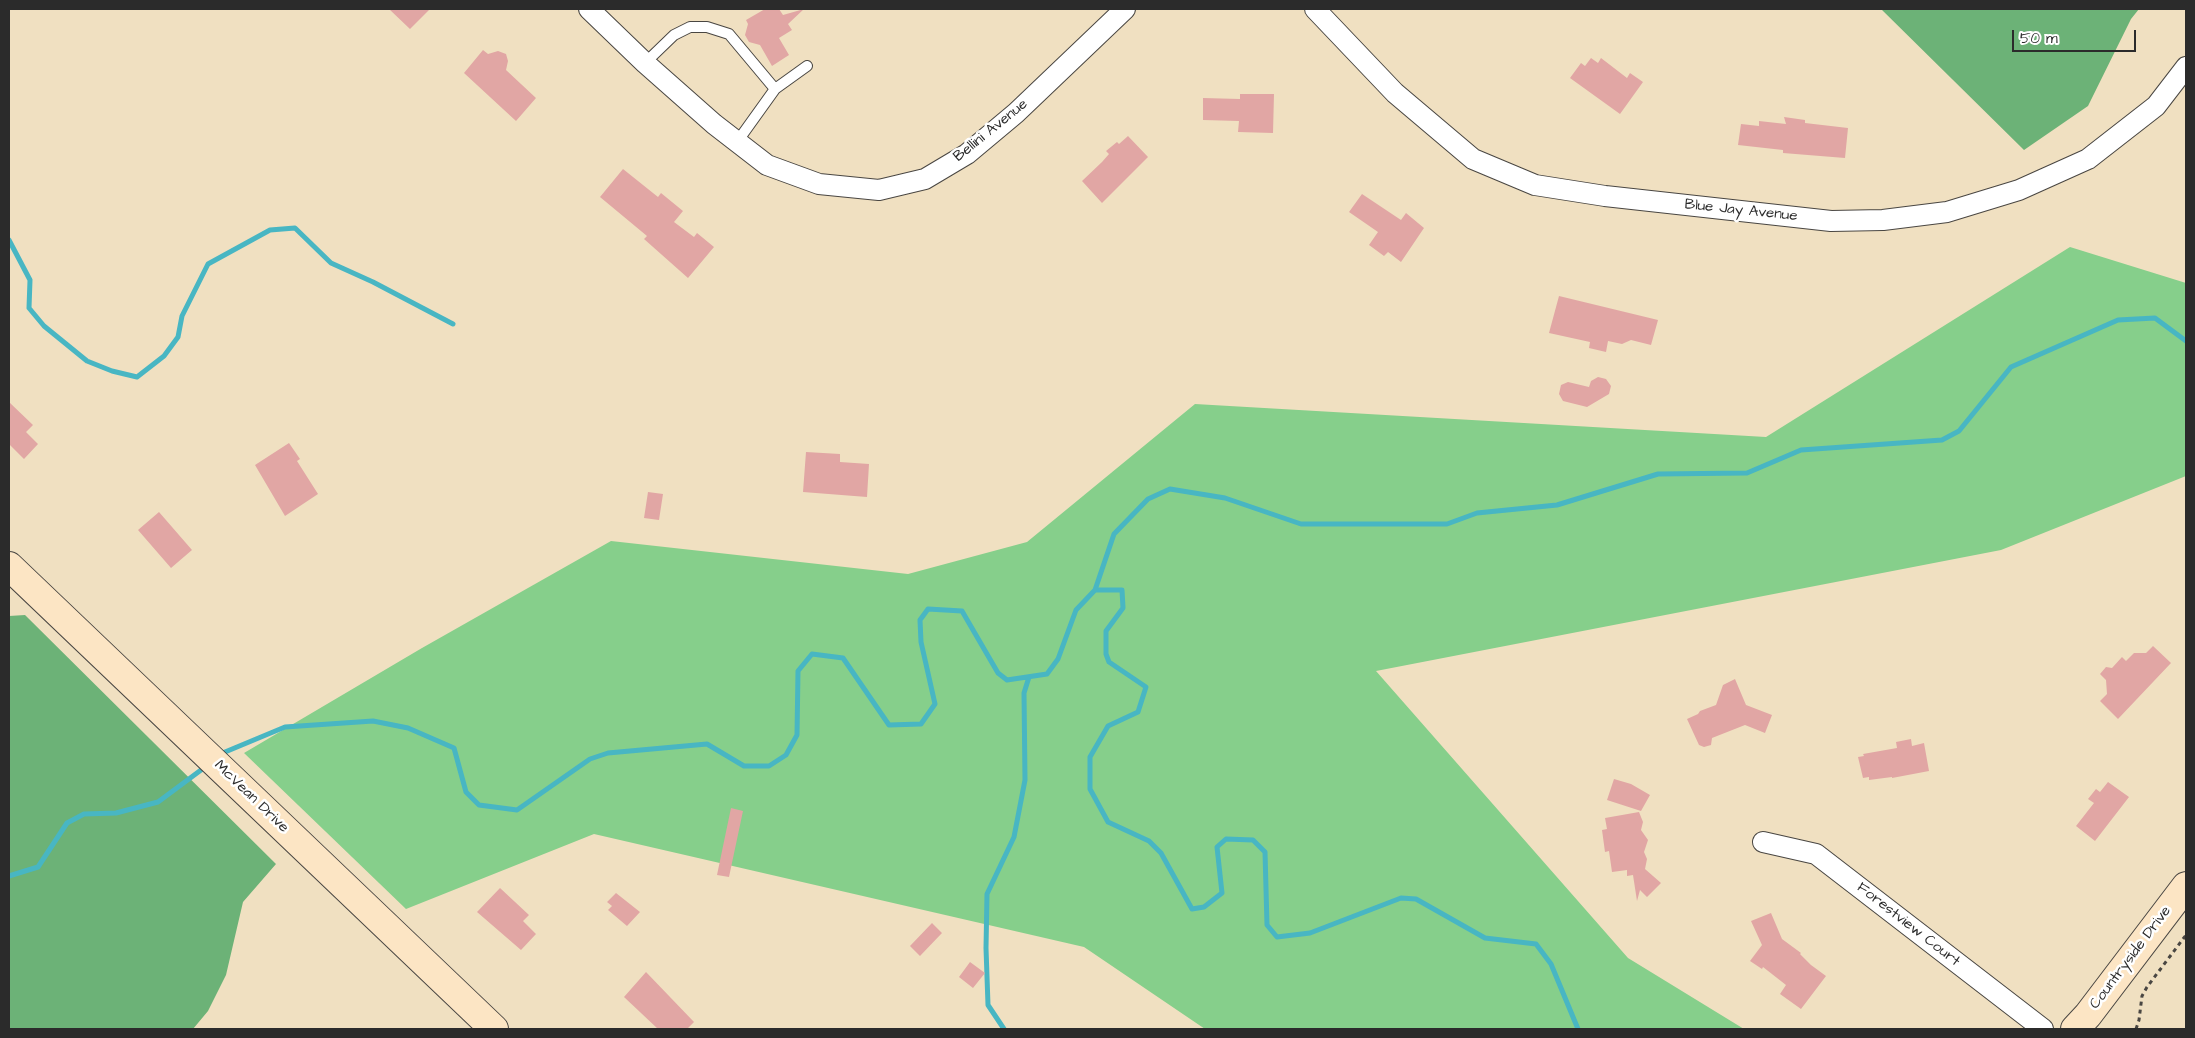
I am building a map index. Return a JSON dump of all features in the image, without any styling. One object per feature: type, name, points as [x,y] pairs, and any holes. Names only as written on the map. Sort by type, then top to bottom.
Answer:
[{"type":"main road","name":"McVean Drive","points":[[9,566],[494,1029]]},
{"type":"main road","name":"Countryside Drive","points":[[2075,1029],[2088,1015],[2186,886]]},
{"type":"street","name":"Bellini Avenue","points":[[589,9],[645,63],[737,142],[767,165],[819,184],[879,190],[926,180],[967,154],[1016,113],[1125,9]]},
{"type":"street","name":"Blue Jay Avenue","points":[[1315,9],[1395,93],[1473,159],[1535,185],[1605,196],[1831,221],[1883,220],[1947,212],[2019,190],[2088,159],[2156,106],[2186,67]]},
{"type":"street","name":"Forestview Court","points":[[1763,842],[1816,854],[2042,1029]]},
{"type":"lane","points":[[645,63],[674,35],[690,27],[707,27],[729,34],[775,89]]},
{"type":"lane","points":[[737,142],[775,89],[807,66]]},
{"type":"path","points":[[2136,1029],[2142,996],[2186,935]]},
{"type":"green space","points":[[1881,9],[2139,9],[2131,19],[2088,106],[2024,150]]},
{"type":"green space","points":[[2070,247],[2186,283],[2186,476],[2001,550],[1376,671],[1628,958],[1744,1029],[1205,1029],[1084,947],[594,834],[406,909],[244,753],[422,648],[611,541],[908,574],[1027,542],[1195,404],[1766,437]]},
{"type":"green space","points":[[25,615],[276,864],[243,902],[226,975],[208,1011],[193,1029],[9,1029],[9,616]]},
{"type":"building","points":[[389,9],[430,9],[410,29]]},
{"type":"building","points":[[765,9],[779,9],[783,15],[804,9],[788,24],[792,30],[779,38],[789,55],[772,66],[760,45],[749,42],[745,35],[748,24],[746,20]]},
{"type":"building","points":[[483,50],[488,54],[498,51],[506,54],[508,61],[506,70],[536,98],[516,121],[464,73]]},
{"type":"building","points":[[1591,58],[1598,63],[1601,58],[1627,78],[1630,73],[1643,82],[1620,114],[1570,78],[1581,63],[1585,66]]},
{"type":"building","points":[[1240,94],[1274,94],[1273,133],[1238,132],[1239,121],[1203,120],[1203,98],[1240,99]]},
{"type":"building","points":[[1784,117],[1805,120],[1805,123],[1848,128],[1845,158],[1783,153],[1783,150],[1738,145],[1741,124],[1759,126],[1759,121],[1786,124]]},
{"type":"building","points":[[1128,136],[1148,157],[1102,203],[1082,181],[1109,154],[1106,151],[1117,142],[1119,144]]},
{"type":"building","points":[[623,169],[658,197],[661,193],[683,211],[674,222],[694,237],[697,233],[714,247],[688,278],[644,239],[647,236],[600,197]]},
{"type":"building","points":[[1362,194],[1401,220],[1406,213],[1424,228],[1401,262],[1388,252],[1384,256],[1369,245],[1378,232],[1349,212]]},
{"type":"building","points":[[1559,296],[1658,320],[1651,345],[1631,340],[1622,344],[1608,341],[1606,352],[1589,348],[1590,342],[1549,333]]},
{"type":"building","points":[[1598,377],[1606,379],[1611,386],[1609,394],[1587,407],[1563,401],[1559,394],[1561,385],[1568,382],[1589,387],[1591,381]]},
{"type":"building","points":[[9,402],[33,425],[26,432],[38,444],[24,459],[9,444]]},
{"type":"building","points":[[289,443],[300,459],[297,461],[318,494],[285,516],[255,465]]},
{"type":"building","points":[[806,452],[840,454],[840,462],[869,464],[867,497],[803,492]]},
{"type":"building","points":[[648,492],[663,494],[659,520],[644,518]]},
{"type":"building","points":[[159,512],[192,550],[171,568],[138,530]]},
{"type":"building","points":[[2153,646],[2171,663],[2118,719],[2100,701],[2107,694],[2106,680],[2100,674],[2106,667],[2112,668],[2122,657],[2126,661],[2134,653],[2146,653]]},
{"type":"building","points":[[1735,679],[1746,705],[1772,715],[1765,733],[1745,725],[1712,738],[1711,745],[1704,747],[1699,745],[1687,719],[1698,714],[1700,711],[1716,705],[1723,685]]},
{"type":"building","points":[[1911,739],[1912,746],[1924,743],[1929,771],[1892,778],[1869,780],[1869,777],[1863,778],[1858,757],[1864,756],[1863,754],[1897,748],[1896,742]]},
{"type":"building","points":[[1614,779],[1631,784],[1650,795],[1641,811],[1607,800]]},
{"type":"building","points":[[2108,782],[2129,797],[2095,841],[2076,826],[2094,803],[2088,799],[2096,789],[2100,792]]},
{"type":"building","points":[[731,808],[743,811],[729,877],[717,875]]},
{"type":"building","points":[[1639,812],[1643,822],[1641,830],[1648,840],[1644,852],[1647,859],[1645,869],[1661,883],[1647,897],[1640,890],[1637,901],[1633,875],[1627,876],[1627,870],[1612,872],[1609,851],[1605,852],[1602,830],[1607,829],[1605,818]]},
{"type":"building","points":[[500,888],[529,915],[523,921],[536,934],[521,950],[477,912]]},
{"type":"building","points":[[616,893],[640,912],[627,926],[608,910],[612,906],[607,902]]},
{"type":"building","points":[[1771,913],[1782,939],[1801,953],[1811,965],[1826,976],[1801,1009],[1780,994],[1786,985],[1763,967],[1762,969],[1750,961],[1762,945],[1751,921]]},
{"type":"building","points":[[932,923],[942,933],[920,956],[910,946]]},
{"type":"building","points":[[970,962],[985,973],[973,988],[959,977]]},
{"type":"building","points":[[646,972],[694,1022],[687,1029],[658,1029],[624,997]]},
{"type":"waterway","points":[[9,240],[30,280],[29,308],[44,326],[87,361],[112,371],[137,377],[164,356],[178,337],[182,316],[208,264],[270,230],[295,228],[331,263],[373,282],[453,324]]},
{"type":"waterway","points":[[225,752],[285,727],[373,721],[408,728],[454,748],[466,792],[479,805],[517,810],[590,759],[608,753],[707,744],[744,766],[769,766],[786,755],[797,735],[798,671],[812,654],[843,658],[889,725],[921,724],[935,704],[921,642],[920,620],[928,609],[962,611],[998,673],[1007,680],[1047,674],[1058,659],[1076,610],[1095,590],[1114,534],[1148,499],[1170,489],[1225,498],[1301,524],[1447,524],[1477,513],[1557,505],[1658,474],[1747,473],[1801,450],[1942,440],[1959,431],[2011,367],[2118,320],[2155,318],[2186,341]]},
{"type":"waterway","points":[[1095,590],[1122,590],[1123,608],[1106,631],[1106,654],[1109,662],[1146,687],[1138,712],[1108,726],[1090,757],[1090,789],[1108,822],[1149,841],[1161,853],[1192,909],[1204,907],[1222,893],[1217,847],[1226,839],[1253,840],[1265,852],[1267,925],[1277,937],[1310,933],[1401,898],[1416,899],[1485,938],[1536,944],[1551,964],[1578,1029]]},
{"type":"waterway","points":[[1004,1029],[988,1005],[987,894],[1014,837],[1025,780],[1024,693],[1029,677]]},
{"type":"waterway","points":[[9,876],[38,867],[67,823],[84,814],[116,813],[158,802],[201,770]]}]
